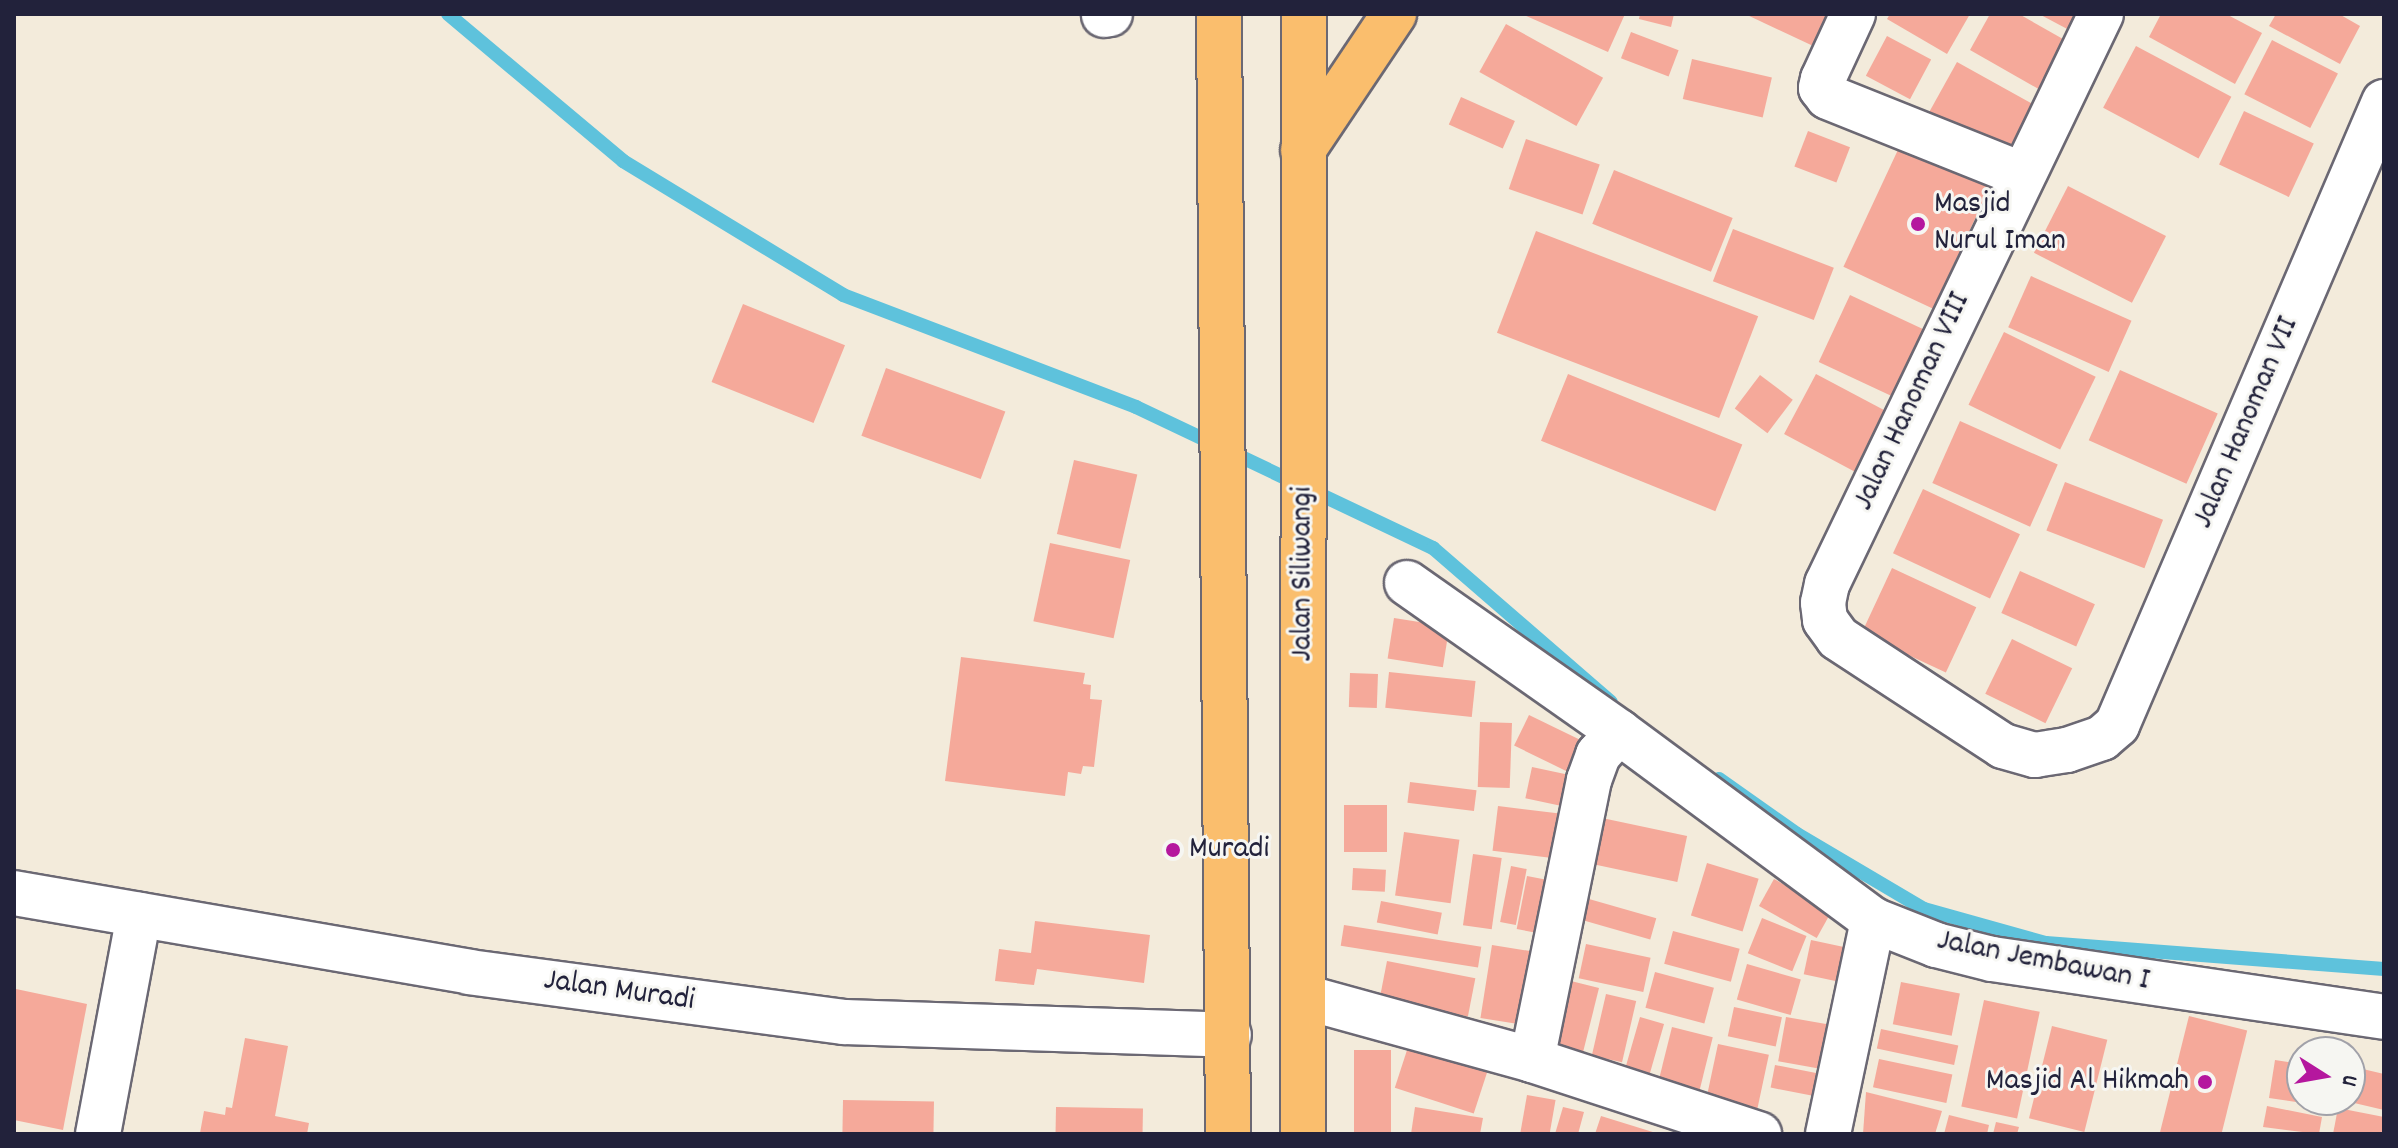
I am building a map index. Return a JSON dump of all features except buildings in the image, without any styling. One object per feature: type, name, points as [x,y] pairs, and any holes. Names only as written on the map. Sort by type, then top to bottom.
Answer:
[{"type":"highway","points":[[1219,14],[1228,1134]]},
{"type":"highway","name":"Jalan Siliwangi","points":[[1303,1134],[1304,14]]},
{"type":"highway","points":[[1303,150],[1394,14]]},
{"type":"street","points":[[1853,14],[1823,79],[1821,88],[1828,97],[2021,174]]},
{"type":"street","name":"Jalan Hanoman VIII","points":[[1825,620],[1823,603],[1827,584],[2021,174],[2101,14]]},
{"type":"street","name":"Jalan Hanoman VII","points":[[1825,620],[1838,638],[2003,746],[2035,755],[2067,750],[2102,738],[2117,725],[2384,102]]},
{"type":"street","name":"Jalan Jembawan I","points":[[1407,583],[1619,732],[1873,920],[1936,945],[1992,959],[2384,1017]]},
{"type":"street","points":[[1532,1060],[1589,780],[1598,755],[1619,732]]},
{"type":"street","name":"Jalan Muradi","points":[[14,893],[469,972],[844,1022],[1229,1035]]},
{"type":"street","points":[[98,1134],[139,915]]},
{"type":"street","points":[[1828,1134],[1873,920]]},
{"type":"street","points":[[1304,997],[1532,1060],[1759,1134]]},
{"type":"waterway","points":[[448,14],[623,161],[843,295],[1136,407],[1433,548],[1611,702]]},
{"type":"waterway","points":[[1719,779],[1797,834],[1924,909],[2046,943],[2384,969]]},
{"type":"place","name":"Masjid Nurul Iman","points":[[1918,224]]},
{"type":"place","name":"Muradi","points":[[1173,850]]},
{"type":"place","name":"Masjid Al Hikmah","points":[[2205,1082]]}]
